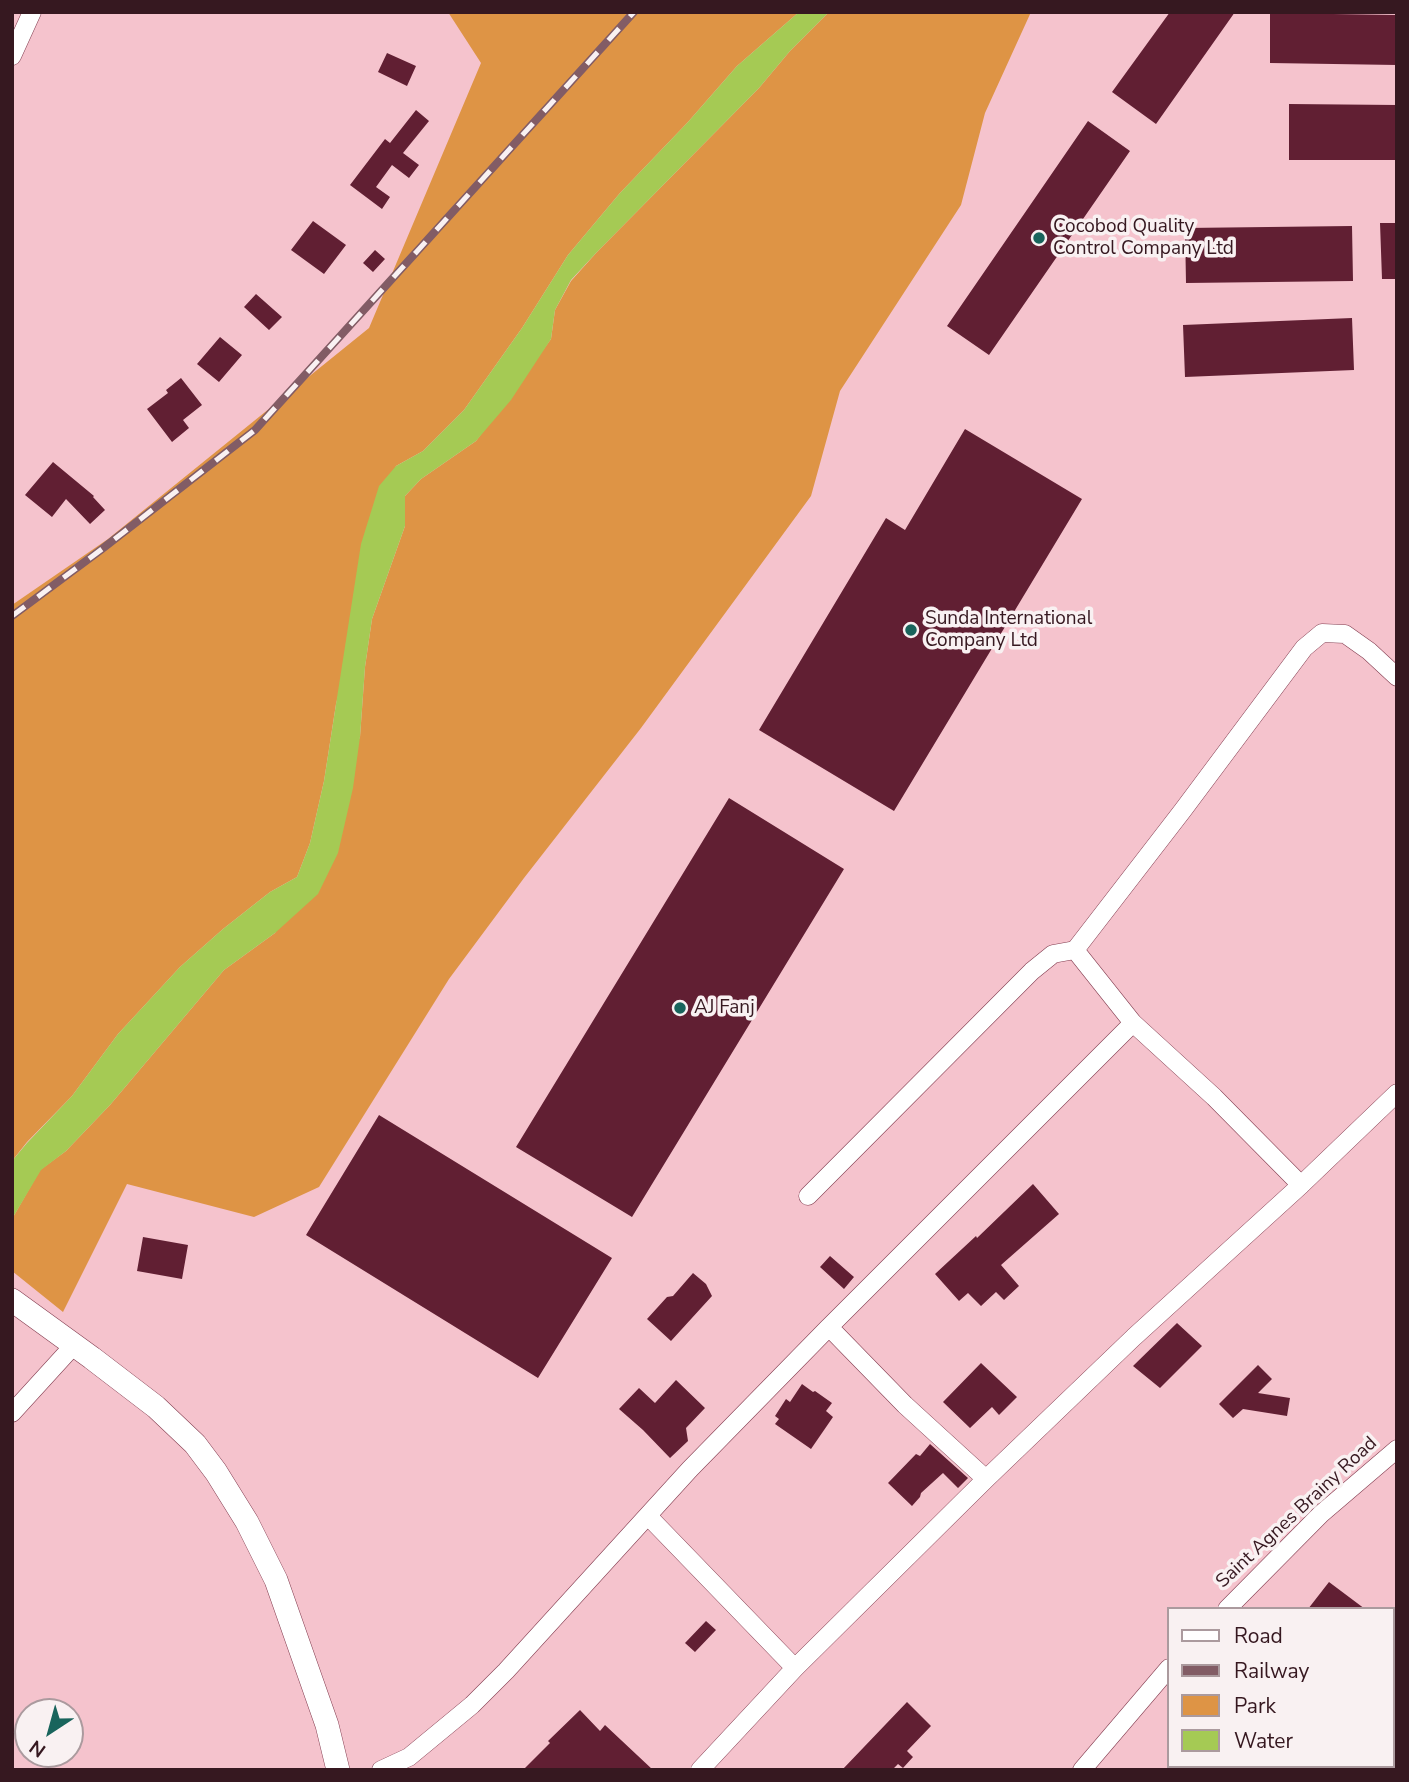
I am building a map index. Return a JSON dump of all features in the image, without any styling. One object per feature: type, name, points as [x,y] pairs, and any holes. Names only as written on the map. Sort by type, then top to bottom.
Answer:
[{"type":"main road","points":[[12,1300],[156,1407],[195,1444],[222,1482],[247,1522],[276,1580],[327,1725],[338,1770]]},
{"type":"street","points":[[12,56],[32,12]]},
{"type":"street","points":[[808,1196],[1032,971],[1053,954],[1075,950],[1304,648],[1322,633],[1345,634],[1369,651],[1397,677]]},
{"type":"street","points":[[1075,950],[1133,1024],[1214,1097],[1301,1185]]},
{"type":"street","points":[[381,1770],[409,1757],[472,1705],[690,1469],[828,1327],[1133,1024]]},
{"type":"street","points":[[700,1770],[795,1668],[985,1479],[1397,1093]]},
{"type":"street","points":[[828,1327],[905,1405],[985,1479]]},
{"type":"street","points":[[12,1413],[74,1345]]},
{"type":"street","name":"Saint Agnes Brainy Road","points":[[1229,1607],[1321,1514],[1397,1449]]},
{"type":"street","points":[[648,1516],[795,1668]]},
{"type":"street","points":[[1082,1770],[1168,1669]]},
{"type":"green space","points":[[448,12],[799,12],[737,66],[620,193],[568,255],[522,328],[464,410],[423,451],[396,466],[336,704],[324,781],[310,843],[297,877],[270,892],[180,967],[118,1034],[72,1096],[12,1161],[12,605],[108,539],[369,328],[481,63]]},
{"type":"green space","points":[[829,12],[1031,12],[985,113],[961,205],[840,391],[811,496],[641,728],[449,979],[319,1187],[254,1217],[127,1184],[63,1312],[12,1271],[12,1219],[40,1170],[66,1151],[110,1105],[224,970],[275,933],[360,737],[365,667],[372,619],[405,526],[405,496],[421,479],[476,441],[551,339],[555,310],[571,281]]},
{"type":"water","points":[[799,12],[829,12],[790,51],[759,88],[571,280],[555,310],[551,339],[511,400],[476,441],[421,479],[405,496],[405,526],[372,619],[353,788],[338,853],[318,894],[275,933],[224,970],[110,1105],[66,1151],[41,1170],[12,1219],[12,1161],[27,1143],[72,1096],[118,1034],[180,967],[270,892],[297,877],[310,843],[324,781],[361,544],[379,486],[396,466],[423,451],[464,410],[522,328],[568,255],[620,193],[737,66]]},
{"type":"building","points":[[1170,12],[1235,12],[1156,124],[1112,92]]},
{"type":"building","points":[[1270,13],[1397,15],[1397,65],[1270,63]]},
{"type":"building","points":[[387,53],[416,66],[407,86],[378,72]]},
{"type":"building","points":[[1289,104],[1397,105],[1397,160],[1289,160]]},
{"type":"building","points":[[416,110],[429,121],[403,153],[419,165],[409,178],[392,165],[376,187],[390,197],[382,209],[350,185],[385,139],[390,143]]},
{"type":"building","name":"Cocobod Quality Control Company Ltd","points":[[1088,121],[1130,151],[989,355],[947,326]]},
{"type":"building","points":[[313,221],[346,245],[324,274],[291,250]]},
{"type":"building","points":[[1380,223],[1397,223],[1397,279],[1382,279]]},
{"type":"building","name":"Cocobod Quality Control Company Ltd","points":[[1352,226],[1353,281],[1186,283],[1185,228]]},
{"type":"building","points":[[375,250],[385,259],[373,272],[363,263]]},
{"type":"building","points":[[256,294],[282,317],[269,330],[244,307]]},
{"type":"building","points":[[1352,318],[1354,370],[1185,377],[1183,325]]},
{"type":"building","points":[[220,337],[242,355],[219,382],[197,364]]},
{"type":"building","points":[[181,378],[202,405],[183,420],[189,428],[172,442],[147,409],[168,393],[166,390]]},
{"type":"building","name":"Sunda International Company Ltd","points":[[965,429],[1082,499],[894,811],[759,730],[886,518],[905,530]]},
{"type":"building","points":[[53,462],[94,496],[105,510],[90,524],[66,499],[52,517],[25,495]]},
{"type":"building","name":"AJ Fanj","points":[[729,798],[844,869],[632,1217],[516,1147]]},
{"type":"building","points":[[379,1115],[612,1258],[538,1378],[306,1235]]},
{"type":"building","points":[[1033,1184],[1059,1214],[1001,1265],[1019,1286],[1004,1300],[996,1292],[981,1306],[968,1293],[959,1301],[935,1274]]},
{"type":"building","points":[[143,1237],[188,1245],[182,1279],[137,1271]]},
{"type":"building","points":[[830,1256],[854,1277],[844,1289],[820,1267]]},
{"type":"building","points":[[693,1273],[706,1284],[712,1296],[671,1341],[647,1319],[667,1297],[673,1296]]},
{"type":"building","points":[[1177,1323],[1202,1346],[1160,1388],[1133,1366]]},
{"type":"building","points":[[981,1363],[1017,1397],[999,1415],[992,1407],[970,1428],[943,1402]]},
{"type":"building","points":[[1258,1365],[1272,1379],[1258,1393],[1290,1398],[1287,1416],[1243,1409],[1233,1418],[1219,1404]]},
{"type":"building","points":[[676,1380],[705,1408],[686,1428],[688,1441],[670,1458],[619,1409],[639,1388],[655,1403]]},
{"type":"building","points":[[802,1384],[832,1403],[826,1411],[833,1417],[811,1449],[775,1424],[779,1419],[775,1416],[786,1399],[790,1402]]},
{"type":"building","points":[[930,1444],[968,1478],[958,1488],[943,1473],[921,1493],[912,1506],[888,1483],[916,1454],[920,1456]]},
{"type":"building","points":[[1329,1582],[1362,1607],[1310,1607]]},
{"type":"building","points":[[706,1621],[716,1630],[695,1652],[685,1643]]},
{"type":"building","points":[[907,1702],[931,1726],[907,1751],[913,1757],[903,1768],[898,1764],[892,1770],[842,1770]]},
{"type":"building","points":[[580,1710],[600,1731],[605,1725],[653,1770],[523,1770]]},
{"type":"railway","points":[[12,616],[255,430],[634,12]]},
{"type":"place","name":"Cocobod Quality Control Company Ltd","points":[[1039,238]]},
{"type":"place","name":"Sunda International Company Ltd","points":[[911,630]]},
{"type":"place","name":"AJ Fanj","points":[[680,1008]]}]
